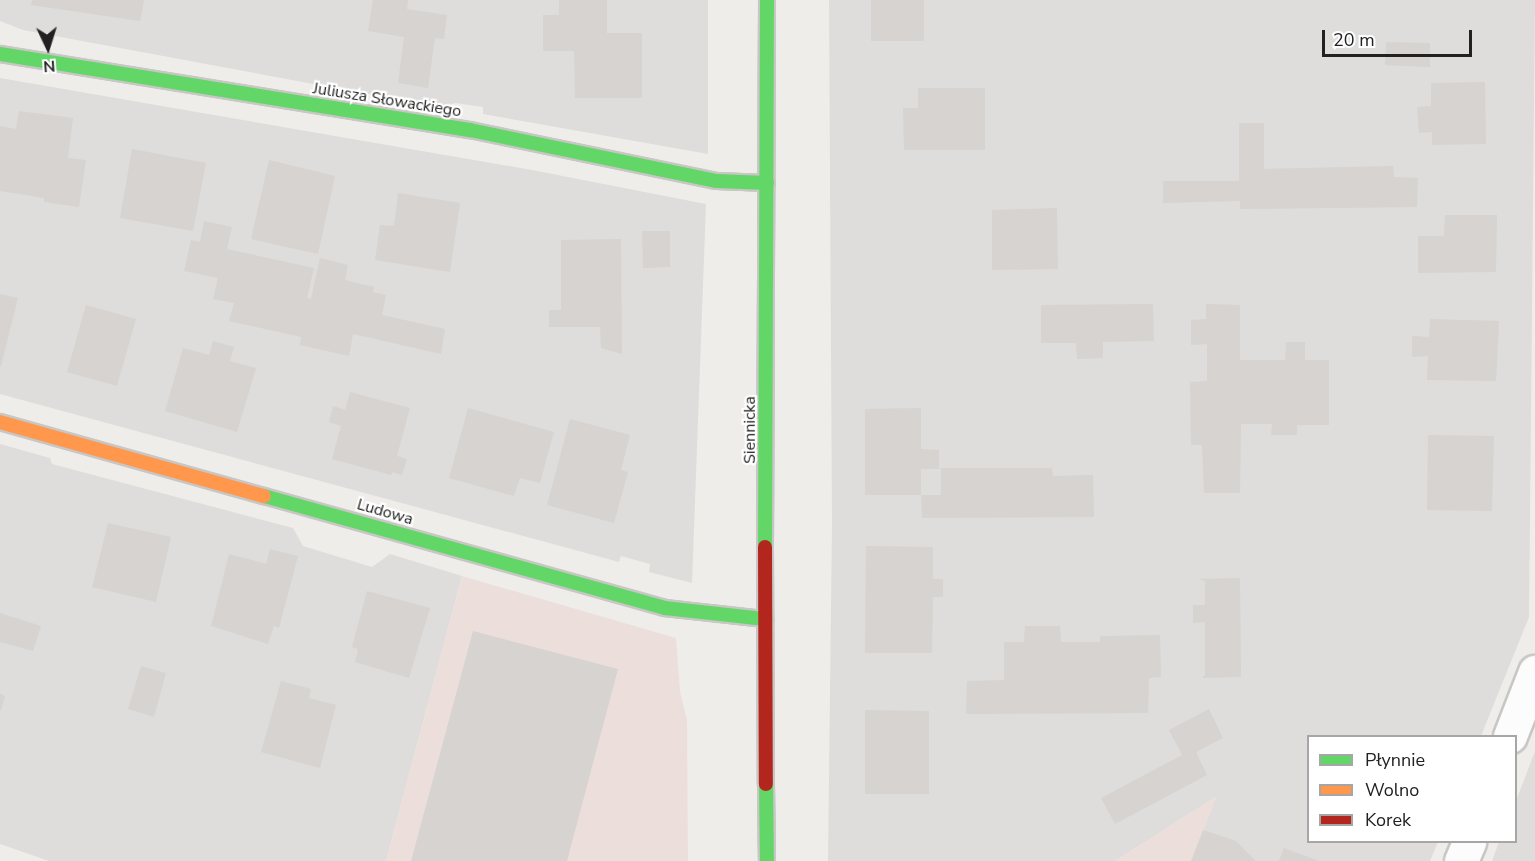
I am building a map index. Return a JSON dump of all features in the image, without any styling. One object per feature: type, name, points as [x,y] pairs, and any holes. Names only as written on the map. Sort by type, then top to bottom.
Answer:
[{"type":"street","name":"Siennicka","points":[[766,0],[767,861]]},
{"type":"street","name":"Juliusza Słowackiego","points":[[0,54],[470,130],[717,181],[767,183]]},
{"type":"street","name":"Ludowa","points":[[0,422],[665,608],[765,619]]},
{"type":"street","points":[[1510,735],[1535,672]]},
{"type":"street","points":[[1461,861],[1469,843]]},
{"type":"shaded area","points":[[0,0],[708,0],[708,154],[483,114],[483,107],[455,103],[443,108],[23,30],[0,21]]},
{"type":"shaded area","points":[[829,0],[1535,0],[1529,617],[1481,735],[1307,735],[1307,843],[1438,843],[1430,861],[1191,861],[1216,797],[1115,861],[828,861],[832,525]]},
{"type":"shaded area","points":[[0,78],[532,170],[706,204],[692,583],[649,572],[650,564],[621,556],[619,562],[0,394]]},
{"type":"shaded area","points":[[0,444],[50,458],[52,464],[293,528],[303,546],[372,567],[390,554],[462,576],[386,861],[49,861],[0,844]]},
{"type":"shaded area","points":[[462,576],[676,638],[680,691],[687,720],[688,861],[386,861]]},
{"type":"shaded area","points":[[1535,751],[1535,861],[1492,861],[1499,843],[1517,843],[1517,798]]},
{"type":"shaded area","points":[[1217,796],[1191,861],[1115,861]]},
{"type":"building","points":[[32,0],[144,0],[140,21],[31,5]]},
{"type":"building","points":[[373,0],[408,0],[407,9],[447,15],[444,39],[435,38],[428,88],[398,83],[404,37],[368,31]]},
{"type":"building","points":[[559,0],[607,0],[607,33],[642,33],[642,98],[575,98],[574,51],[543,51],[543,15],[559,15]]},
{"type":"building","points":[[871,0],[924,0],[924,41],[871,41]]},
{"type":"building","points":[[1386,42],[1430,43],[1430,67],[1385,65]]},
{"type":"building","points":[[1485,82],[1486,144],[1432,145],[1432,132],[1419,133],[1417,107],[1431,106],[1431,83]]},
{"type":"building","points":[[918,88],[985,88],[985,150],[904,150],[903,108],[918,108]]},
{"type":"building","points":[[19,111],[73,118],[68,158],[86,160],[79,207],[44,202],[44,198],[0,191],[0,126],[16,129]]},
{"type":"building","points":[[1239,123],[1264,123],[1264,169],[1393,166],[1394,177],[1418,178],[1417,207],[1240,209],[1240,201],[1163,203],[1163,181],[1239,181]]},
{"type":"building","points":[[132,149],[206,163],[193,231],[120,218]]},
{"type":"building","points":[[269,160],[335,176],[318,254],[251,239]]},
{"type":"building","points":[[398,193],[460,203],[450,272],[375,260],[380,225],[394,226]]},
{"type":"building","points":[[1057,208],[1058,269],[992,270],[992,210]]},
{"type":"building","points":[[1445,215],[1497,215],[1496,272],[1418,273],[1418,236],[1444,236]]},
{"type":"building","points":[[204,221],[232,227],[227,249],[314,268],[307,298],[311,299],[320,258],[348,265],[345,280],[374,287],[373,292],[386,295],[382,315],[445,329],[441,354],[353,334],[349,356],[300,345],[301,337],[229,321],[234,303],[213,299],[218,278],[184,271],[191,240],[200,242]]},
{"type":"building","points":[[642,231],[670,231],[670,267],[643,268]]},
{"type":"building","points":[[621,239],[622,354],[601,348],[600,327],[549,327],[549,310],[561,310],[561,240]]},
{"type":"building","points":[[0,294],[18,298],[1,366],[0,366]]},
{"type":"building","points":[[1153,304],[1154,341],[1103,342],[1103,358],[1077,359],[1076,343],[1041,343],[1041,305]]},
{"type":"building","points":[[1206,304],[1240,305],[1240,360],[1285,360],[1286,342],[1305,342],[1305,360],[1329,360],[1329,425],[1297,425],[1297,435],[1271,435],[1272,424],[1241,424],[1240,493],[1204,493],[1202,445],[1191,445],[1190,382],[1207,381],[1207,344],[1191,345],[1191,320],[1206,319]]},
{"type":"building","points":[[86,305],[136,319],[117,386],[67,372]]},
{"type":"building","points":[[1430,319],[1499,321],[1496,381],[1427,380],[1428,356],[1412,357],[1412,336],[1429,337]]},
{"type":"building","points":[[213,341],[234,347],[230,361],[256,368],[237,432],[165,411],[183,348],[209,355]]},
{"type":"building","points":[[350,392],[410,408],[397,456],[407,459],[402,475],[392,472],[391,475],[332,459],[341,426],[329,422],[333,406],[345,410]]},
{"type":"building","points":[[468,408],[554,432],[540,483],[520,478],[514,496],[449,478]]},
{"type":"building","points":[[921,408],[921,449],[939,450],[939,469],[921,469],[921,495],[865,495],[865,409]]},
{"type":"building","points":[[570,419],[630,435],[621,470],[628,472],[614,523],[547,505]]},
{"type":"building","points":[[1428,435],[1494,436],[1492,511],[1427,510]]},
{"type":"building","points":[[941,468],[1052,468],[1053,476],[1093,475],[1094,517],[922,518],[921,495],[941,495]]},
{"type":"building","points":[[108,523],[171,537],[156,602],[92,587]]},
{"type":"building","points":[[866,546],[933,547],[933,579],[943,579],[943,597],[933,597],[932,653],[865,653]]},
{"type":"building","points":[[270,549],[298,556],[279,628],[274,626],[268,644],[211,626],[229,554],[266,564]]},
{"type":"building","points":[[1240,578],[1241,677],[1202,678],[1205,675],[1205,622],[1193,623],[1193,605],[1205,605],[1205,581],[1199,579]]},
{"type":"building","points":[[367,591],[430,608],[409,678],[355,662],[358,649],[352,647]]},
{"type":"building","points":[[0,613],[41,626],[33,651],[0,642]]},
{"type":"building","points":[[1025,626],[1060,626],[1061,642],[1100,642],[1100,636],[1160,635],[1161,677],[1149,678],[1148,713],[966,714],[967,681],[1004,680],[1004,642],[1024,642]]},
{"type":"building","points":[[473,631],[618,669],[567,861],[411,861]]},
{"type":"building","points":[[141,666],[166,673],[154,717],[128,709]]},
{"type":"building","points":[[281,681],[311,689],[309,698],[336,705],[320,768],[261,752]]},
{"type":"building","points":[[0,694],[5,696],[1,710],[0,710]]},
{"type":"building","points":[[1209,709],[1223,738],[1196,752],[1207,775],[1115,824],[1101,798],[1182,755],[1169,730]]},
{"type":"building","points":[[865,710],[929,711],[929,794],[865,794]]},
{"type":"building","points":[[1203,830],[1236,841],[1256,861],[1191,861]]},
{"type":"building","points":[[1284,848],[1319,861],[1279,861]]},
{"type":"traffic: fast","points":[[765,547],[767,0]]},
{"type":"traffic: fast","points":[[0,54],[470,130],[717,181],[767,183]]},
{"type":"traffic: fast","points":[[264,496],[665,608],[765,619]]},
{"type":"traffic: fast","points":[[766,784],[767,861]]},
{"type":"traffic: slow","points":[[0,422],[264,496]]},
{"type":"traffic: jam","points":[[765,547],[766,784]]}]
